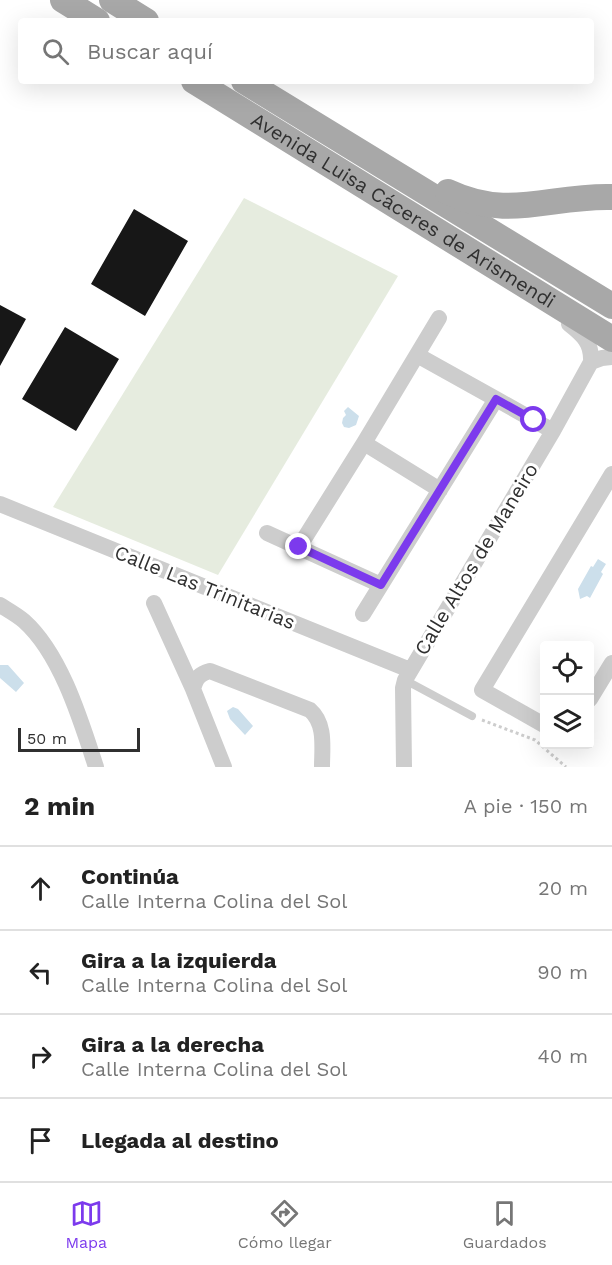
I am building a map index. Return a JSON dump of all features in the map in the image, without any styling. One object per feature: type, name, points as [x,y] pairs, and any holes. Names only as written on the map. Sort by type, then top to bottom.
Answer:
[{"type":"main road","points":[[63,0],[92,18]]},
{"type":"main road","points":[[112,0],[141,18]]},
{"type":"main road","name":"Avenida Luisa Cáceres de Arismendi","points":[[199,84],[612,339]]},
{"type":"main road","name":"Avenida Luisa Cáceres de Arismendi","points":[[249,84],[612,306]]},
{"type":"main road","points":[[345,143],[465,201],[506,207],[570,199],[612,197]]},
{"type":"street","points":[[512,278],[586,338],[592,350],[591,362],[612,357]]},
{"type":"street","points":[[299,547],[439,318]]},
{"type":"street","points":[[417,355],[553,431]]},
{"type":"street","name":"Calle Altos de Maneiro","points":[[404,767],[402,688],[407,675],[502,526],[591,362]]},
{"type":"street","points":[[363,614],[496,399]]},
{"type":"street","points":[[364,443],[440,490]]},
{"type":"street","points":[[540,723],[482,690],[612,474]]},
{"type":"street","name":"Calle Las Trinitarias","points":[[0,504],[407,675]]},
{"type":"street","points":[[267,533],[381,585]]},
{"type":"street","points":[[154,603],[193,689],[224,767]]},
{"type":"street","points":[[0,605],[24,621],[54,658],[86,735],[96,767]]},
{"type":"street","points":[[592,695],[612,663]]},
{"type":"street","points":[[193,689],[195,680],[201,674],[210,671],[304,706],[317,716],[321,725],[322,767]]},
{"type":"street","points":[[86,735],[86,767]]},
{"type":"lane","points":[[407,675],[472,716]]},
{"type":"path","points":[[472,716],[535,740],[566,767]]},
{"type":"shaded area","points":[[244,198],[398,276],[218,575],[53,507]]},
{"type":"water","points":[[348,407],[359,416],[356,425],[349,428],[344,427],[342,423],[346,415],[344,411]]},
{"type":"water","points":[[598,559],[606,564],[601,572],[603,574],[590,598],[587,596],[580,599],[578,589],[591,566],[593,567]]},
{"type":"water","points":[[0,665],[8,665],[24,683],[16,692],[0,678]]},
{"type":"water","points":[[233,707],[238,709],[253,726],[245,735],[230,719],[227,711]]},
{"type":"building","points":[[134,209],[188,241],[145,316],[91,284]]},
{"type":"building","points":[[0,305],[26,319],[0,366]]},
{"type":"building","points":[[65,327],[119,359],[76,431],[22,399]]},
{"type":"route","points":[[299,547],[381,585],[496,399],[534,420]]}]
